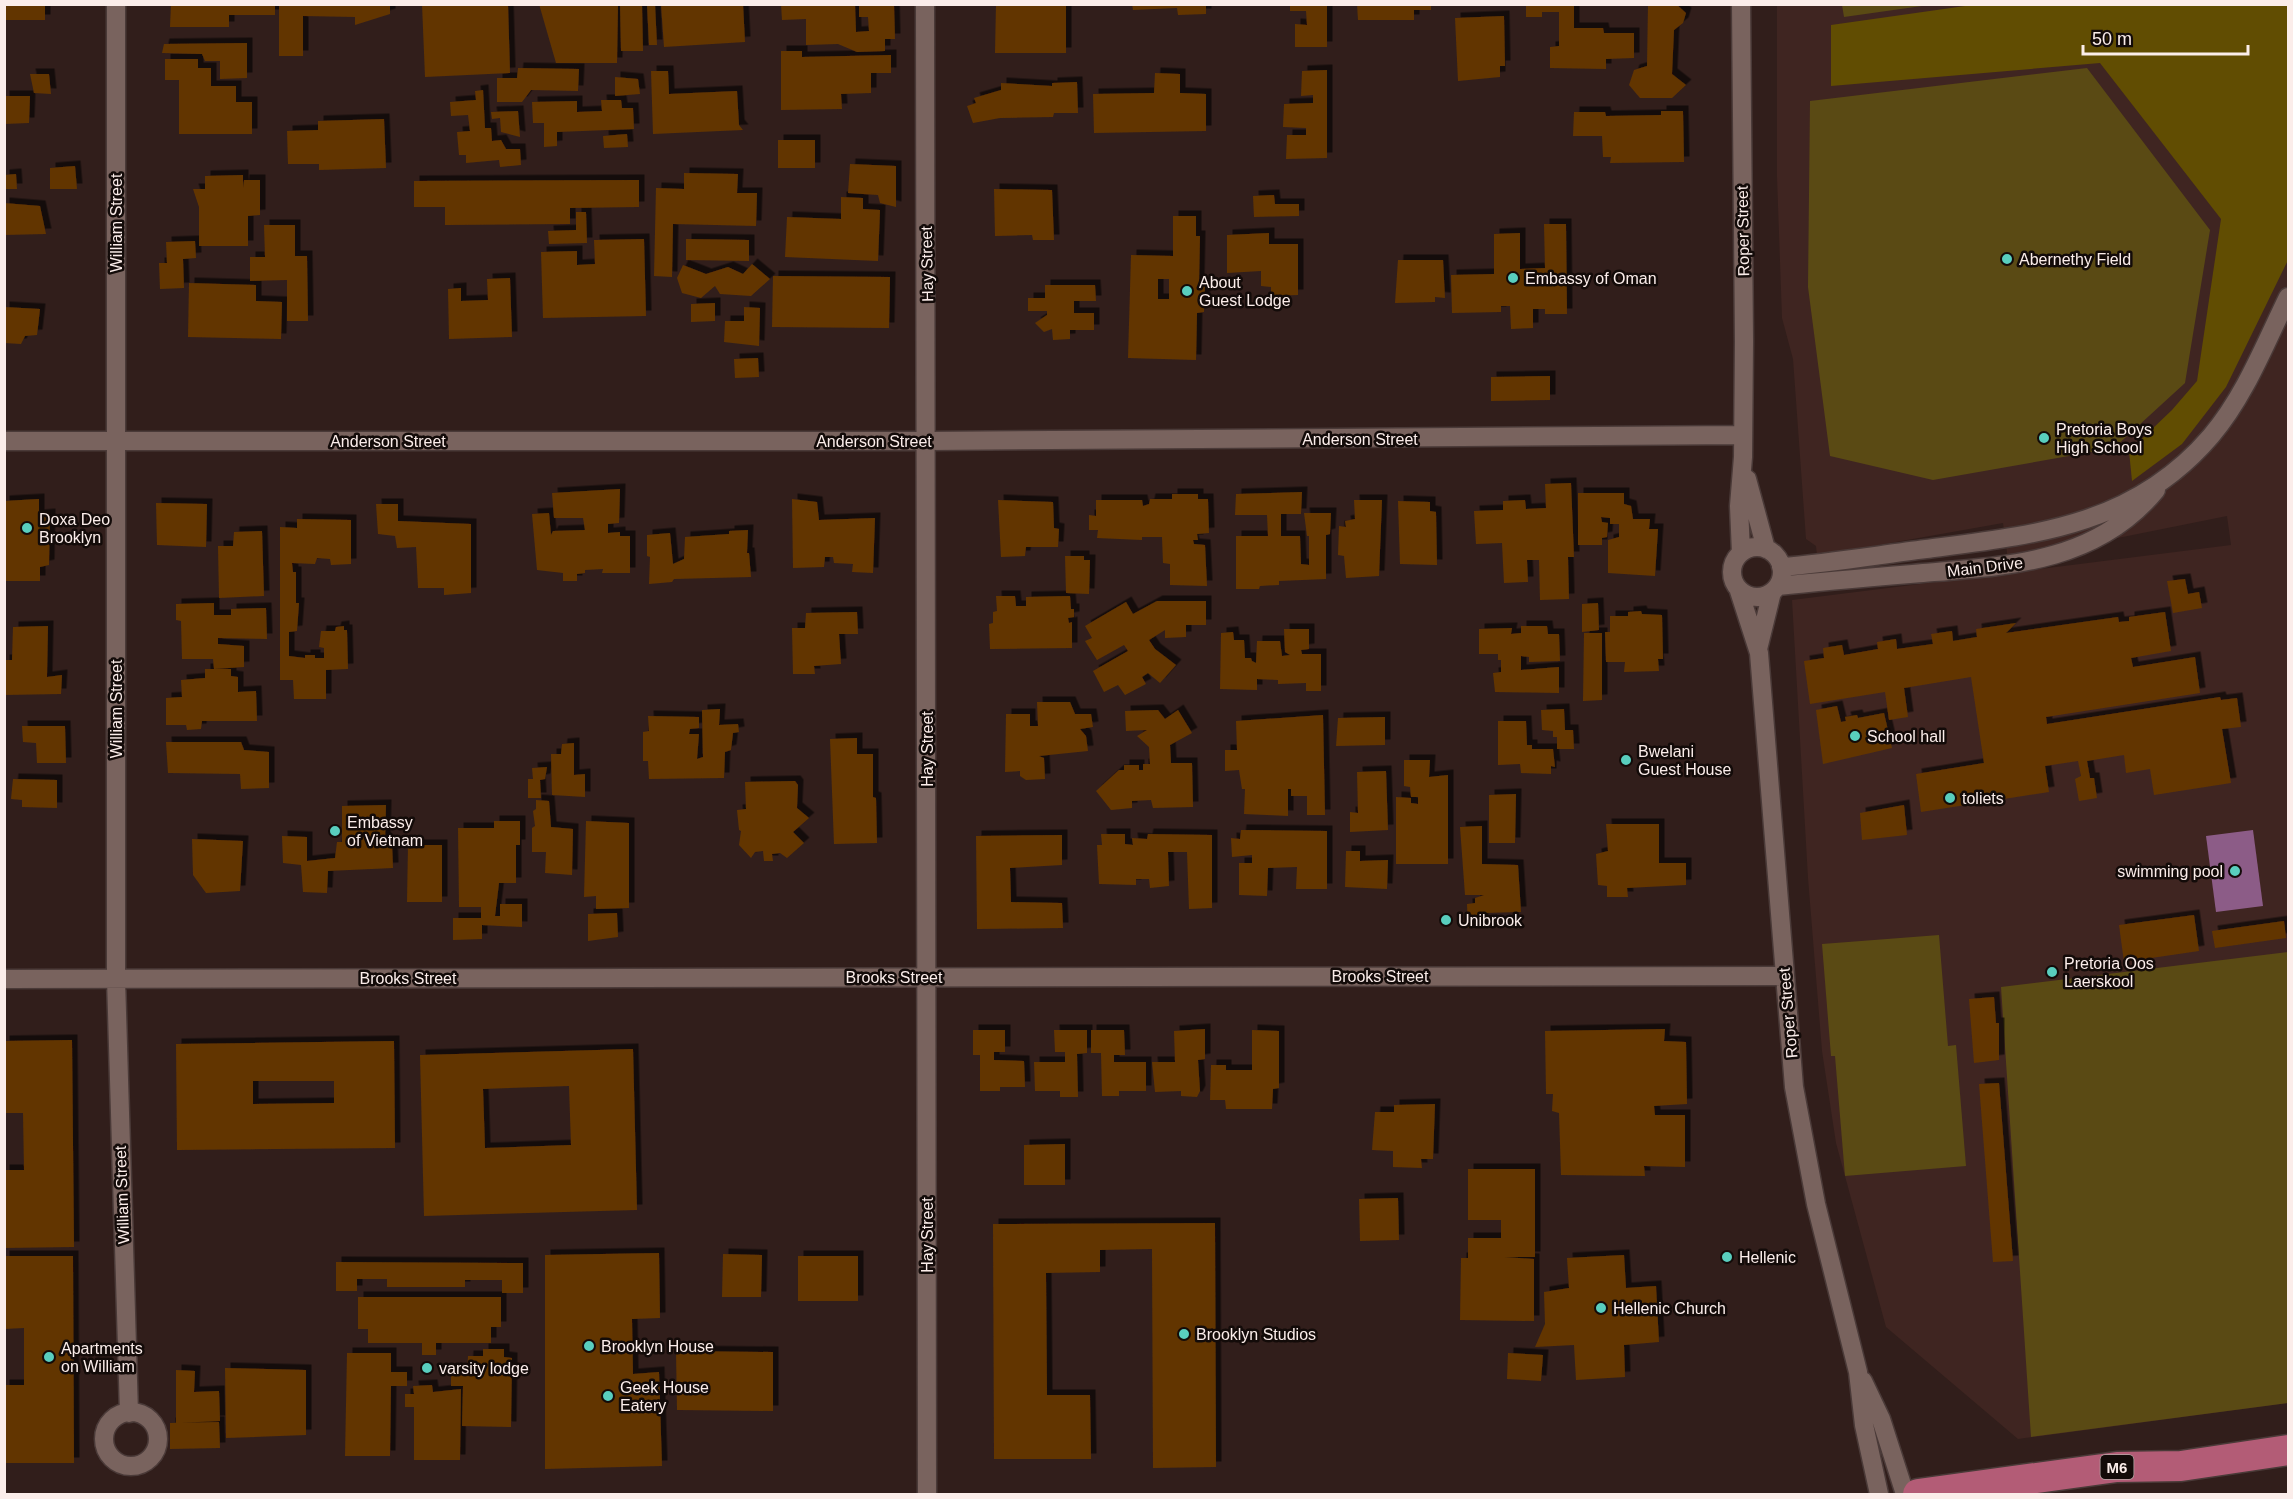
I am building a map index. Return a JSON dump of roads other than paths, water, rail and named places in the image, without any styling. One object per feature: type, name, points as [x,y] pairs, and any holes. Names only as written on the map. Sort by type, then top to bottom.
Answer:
[{"type":"main road","name":"M6","points":[[1918,1494],[2117,1467],[2181,1466],[2289,1450]]},
{"type":"main road","name":"M6","points":[[2074,1494],[2155,1478],[2181,1466]]},
{"type":"street","name":"William Street","points":[[116,4],[116,979],[129,1413]]},
{"type":"street","name":"Hay Street","points":[[925,4],[929,441],[926,976],[927,1494]]},
{"type":"street","name":"Roper Street","points":[[1741,4],[1743,435],[1739,506],[1741,553]]},
{"type":"street","name":"Main Drive","points":[[1775,589],[2024,563],[2070,550],[2104,534],[2136,513],[2164,479],[2212,435],[2241,393],[2289,297]]},
{"type":"street","name":"Anderson Street","points":[[4,441],[929,441],[1743,435]]},
{"type":"street","name":"Roper Street","points":[[1743,457],[1752,504],[1766,549]]},
{"type":"street","name":"Main Drive","points":[[1781,567],[2043,533],[2098,516],[2164,479]]},
{"type":"street","points":[[1963,544],[1964,570]]},
{"type":"street","points":[[1749,549],[1766,549],[1776,556],[1781,567],[1775,589],[1756,597],[1739,591],[1732,576],[1735,559],[1741,553],[1749,549]]},
{"type":"street","name":"Roper Street","points":[[1758,649],[1775,589]]},
{"type":"street","name":"Roper Street","points":[[1739,591],[1758,649],[1794,1087],[1816,1204],[1858,1372],[1864,1425],[1879,1494]]},
{"type":"street","name":"Brooks Street","points":[[4,979],[1784,976]]},
{"type":"street","name":"Roper Street","points":[[1858,1372],[1881,1419],[1905,1494]]},
{"type":"place","name":"Abernethy Field","points":[[2007,259]]},
{"type":"place","name":"Embassy of Oman","points":[[1513,278]]},
{"type":"place","name":"About Guest Lodge","points":[[1187,291]]},
{"type":"place","name":"Pretoria Boys High School","points":[[2044,438]]},
{"type":"place","name":"Doxa Deo Brooklyn","points":[[27,528]]},
{"type":"place","name":"School hall","points":[[1855,736]]},
{"type":"place","name":"Bwelani Guest House","points":[[1626,760]]},
{"type":"place","name":"toliets","points":[[1950,798]]},
{"type":"place","name":"Embassy of Vietnam","points":[[335,831]]},
{"type":"place","name":"swimming pool","points":[[2235,871]]},
{"type":"place","name":"Unibrook","points":[[1446,920]]},
{"type":"place","name":"Pretoria Oos Laerskool","points":[[2052,972]]},
{"type":"place","name":"Hellenic","points":[[1727,1257]]},
{"type":"place","name":"Hellenic Church","points":[[1601,1308]]},
{"type":"place","name":"Brooklyn Studios","points":[[1184,1334]]},
{"type":"place","name":"Brooklyn House","points":[[589,1346]]},
{"type":"place","name":"Apartments on William","points":[[49,1357]]},
{"type":"place","name":"varsity lodge","points":[[427,1368]]},
{"type":"place","name":"Geek House Eatery","points":[[608,1396]]}]
